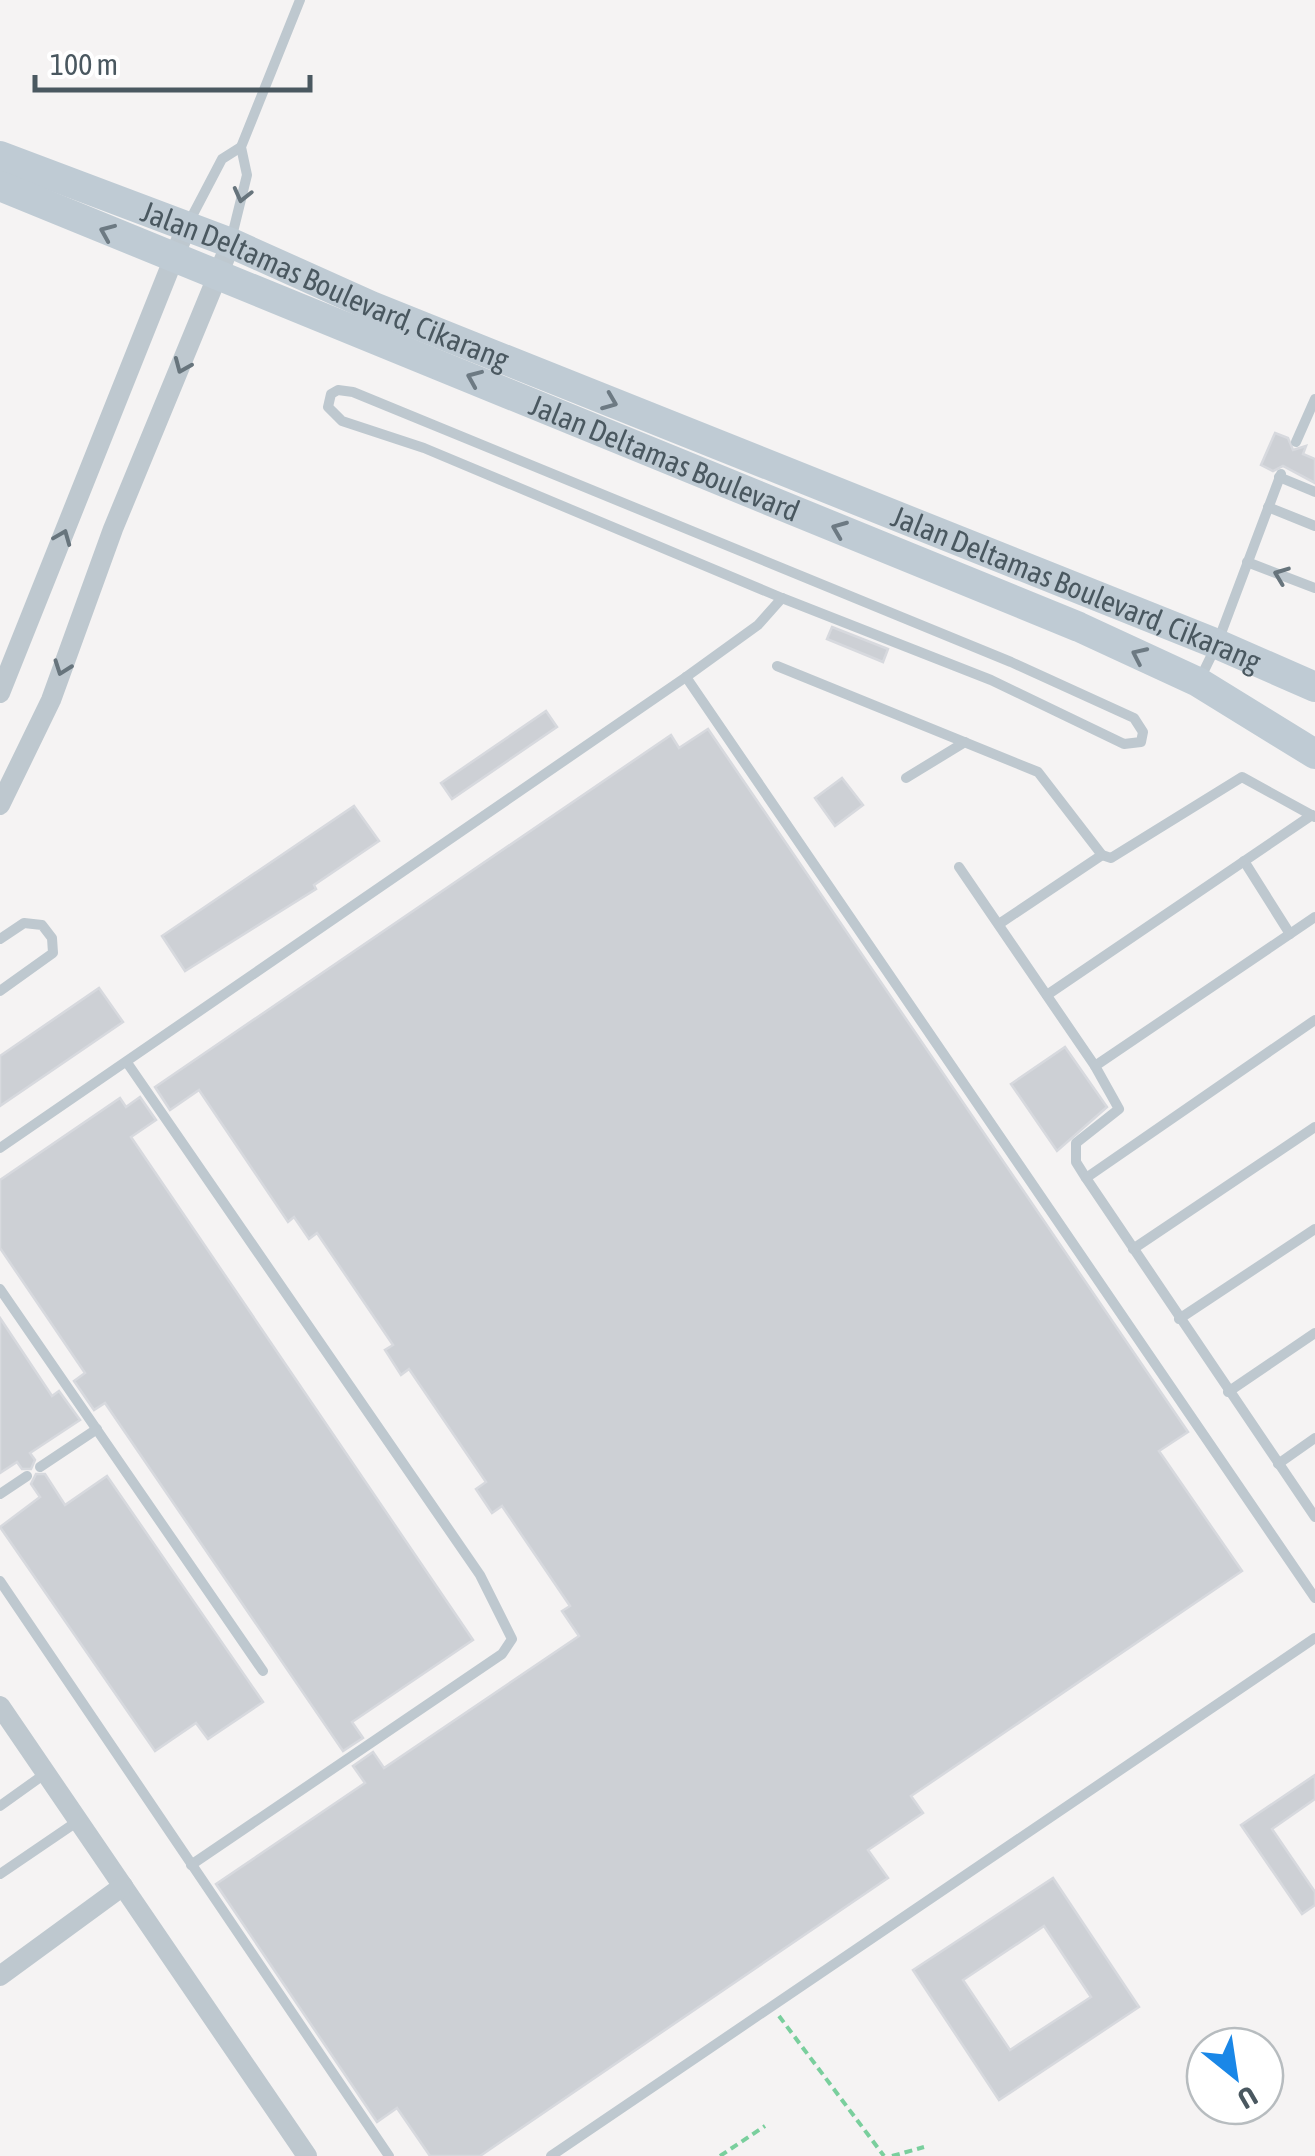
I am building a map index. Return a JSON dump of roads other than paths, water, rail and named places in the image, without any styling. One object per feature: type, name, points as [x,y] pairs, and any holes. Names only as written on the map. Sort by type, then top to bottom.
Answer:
[{"type":"street","name":"Jalan Deltamas Boulevard, Cikarang","points":[[0,156],[231,243],[371,306],[1217,644],[1315,687]]},
{"type":"street","name":"Jalan Deltamas Boulevard","points":[[0,186],[946,572],[1198,682],[1315,754]]},
{"type":"street","points":[[0,692],[187,226]]},
{"type":"street","points":[[0,805],[51,700],[113,530],[231,243]]},
{"type":"street","points":[[0,1706],[39,1778],[123,1886],[307,2156]]},
{"type":"street","points":[[0,1976],[123,1886]]},
{"type":"lane","points":[[231,243],[247,176],[241,147],[300,0]]},
{"type":"lane","points":[[187,226],[222,158],[241,147]]},
{"type":"lane","points":[[352,392],[1012,662],[1134,718],[1143,732],[1142,740],[1124,744],[991,680],[782,598],[461,463],[342,421],[329,410],[331,394],[352,392]]},
{"type":"lane","points":[[1296,442],[1313,412],[1315,398]]},
{"type":"lane","points":[[1198,682],[1217,644],[1280,475],[1315,492]]},
{"type":"lane","points":[[1268,507],[1315,526]]},
{"type":"lane","points":[[1248,562],[1315,588]]},
{"type":"lane","points":[[0,1148],[128,1064],[686,677],[758,625],[782,598]]},
{"type":"lane","points":[[777,666],[1043,776],[1102,855]]},
{"type":"lane","points":[[686,677],[1315,1598]]},
{"type":"lane","points":[[906,778],[965,742]]},
{"type":"lane","points":[[999,924],[1102,855],[1121,856],[1242,777],[1313,816],[1047,994]]},
{"type":"lane","points":[[1244,861],[1290,934]]},
{"type":"lane","points":[[959,866],[1096,1066],[1119,1106],[1076,1143],[1076,1162],[1315,1516]]},
{"type":"lane","points":[[1096,1066],[1315,917]]},
{"type":"lane","points":[[0,939],[24,923],[42,925],[52,938],[53,952],[0,991]]},
{"type":"lane","points":[[1086,1178],[1315,1020]]},
{"type":"lane","points":[[128,1064],[480,1575],[512,1639],[502,1654],[191,1865]]},
{"type":"lane","points":[[1133,1249],[1315,1127]]},
{"type":"lane","points":[[1180,1319],[1315,1229]]},
{"type":"lane","points":[[0,1289],[263,1671]]},
{"type":"lane","points":[[1228,1392],[1315,1333]]},
{"type":"lane","points":[[40,1467],[97,1429]]},
{"type":"lane","points":[[1278,1464],[1315,1438]]},
{"type":"lane","points":[[0,1494],[27,1476]]},
{"type":"lane","points":[[0,1581],[388,2156]]},
{"type":"lane","points":[[551,2156],[1315,1638]]},
{"type":"lane","points":[[0,1806],[39,1778]]},
{"type":"lane","points":[[0,1874],[72,1824]]}]
